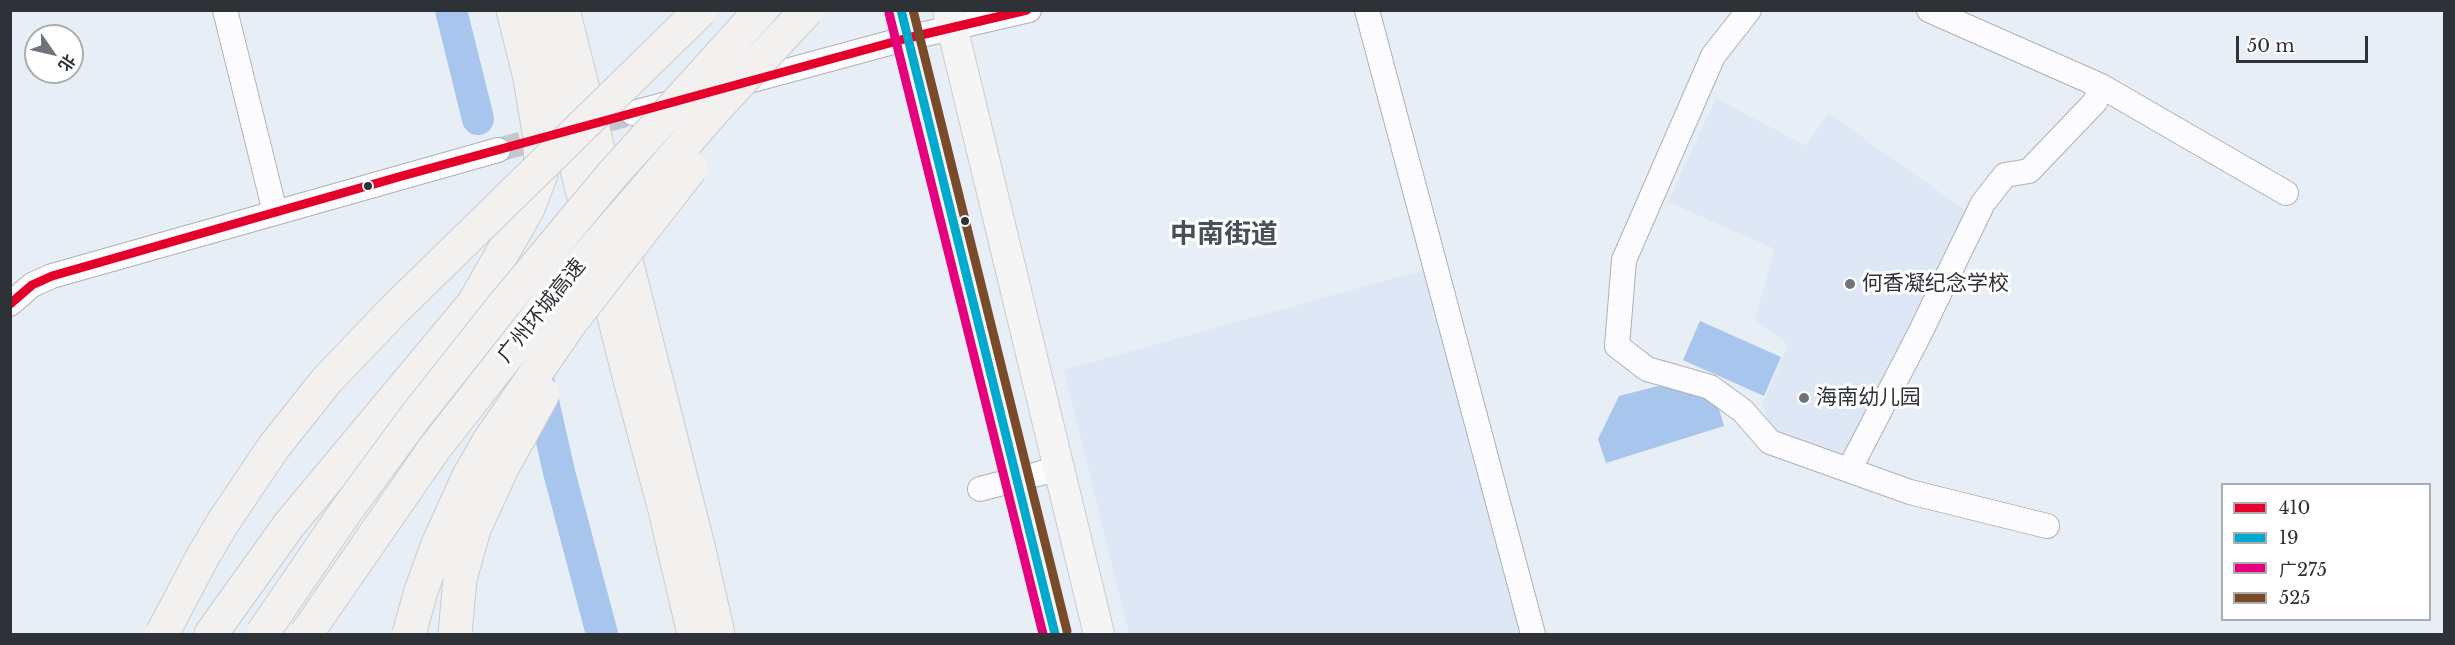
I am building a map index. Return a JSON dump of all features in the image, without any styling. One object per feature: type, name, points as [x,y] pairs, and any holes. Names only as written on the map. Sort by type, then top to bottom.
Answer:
[{"type":"highway","points":[[211,634],[289,525],[474,303],[528,208],[541,174],[540,138],[530,78],[513,10]]},
{"type":"highway","points":[[537,10],[620,342],[665,510],[694,634]]},
{"type":"highway","points":[[563,10],[698,546],[718,634]]},
{"type":"highway","points":[[162,634],[222,524],[273,448],[327,380],[395,309],[701,10]]},
{"type":"highway","name":"广州环城高速","points":[[262,634],[346,510],[481,333],[612,175],[761,10]]},
{"type":"highway","name":"广州环城高速","points":[[306,634],[434,448],[556,292],[715,109],[807,10]]},
{"type":"highway","points":[[409,634],[423,584],[441,537],[468,478],[496,429],[596,289],[705,151],[827,10]]},
{"type":"highway","points":[[455,634],[458,597],[466,553],[477,521],[502,468],[546,389],[683,179],[705,151]]},
{"type":"main road","points":[[950,19],[1057,469],[1099,634]]},
{"type":"main road","points":[[904,24],[1055,634]]},
{"type":"street","points":[[225,10],[275,212]]},
{"type":"street","points":[[633,113],[904,24],[1029,10]]},
{"type":"street","points":[[1367,10],[1533,634]]},
{"type":"street","points":[[1749,10],[1713,56],[1624,260],[1617,346],[1647,369],[1710,387],[1743,411],[1770,442],[1910,492],[2047,525]]},
{"type":"street","points":[[1929,10],[2101,86],[2286,193]]},
{"type":"street","points":[[1849,470],[1919,335],[1983,203],[2005,175],[2029,171],[2095,102],[2101,86]]},
{"type":"street","points":[[10,304],[32,285],[52,276],[498,150]]},
{"type":"street","points":[[980,489],[1057,469]]},
{"type":"shaded area","name":"何香凝纪念学校","points":[[1716,98],[1806,146],[1828,113],[1971,214],[1846,460],[1815,444],[1776,436],[1762,406],[1788,345],[1755,319],[1775,249],[1668,202]]},
{"type":"shaded area","points":[[1427,269],[1524,634],[1129,634],[1064,370]]},
{"type":"water","points":[[1700,321],[1781,357],[1764,396],[1683,360]]},
{"type":"water","points":[[1658,386],[1681,388],[1717,402],[1724,426],[1606,463],[1598,439],[1619,396]]},
{"type":"waterway","points":[[451,10],[478,119]]},
{"type":"waterway","points":[[538,379],[559,472],[602,634]]},
{"type":"tunnel","points":[[498,150],[633,113]]},
{"type":"transit line","name":"19","points":[[901,10],[1055,634]]},
{"type":"transit line","name":"525","points":[[913,10],[1067,631]]},
{"type":"transit line","name":"410","points":[[10,304],[32,285],[52,276],[402,176],[908,38],[1027,10]]},
{"type":"transit line","name":"广275","points":[[889,13],[1043,634]]},
{"type":"place","name":"何香凝纪念学校","points":[[1850,284]]},
{"type":"place","name":"海南幼儿园","points":[[1804,398]]},
{"type":"district","name":"中南街道","points":[[1224,235]]}]
